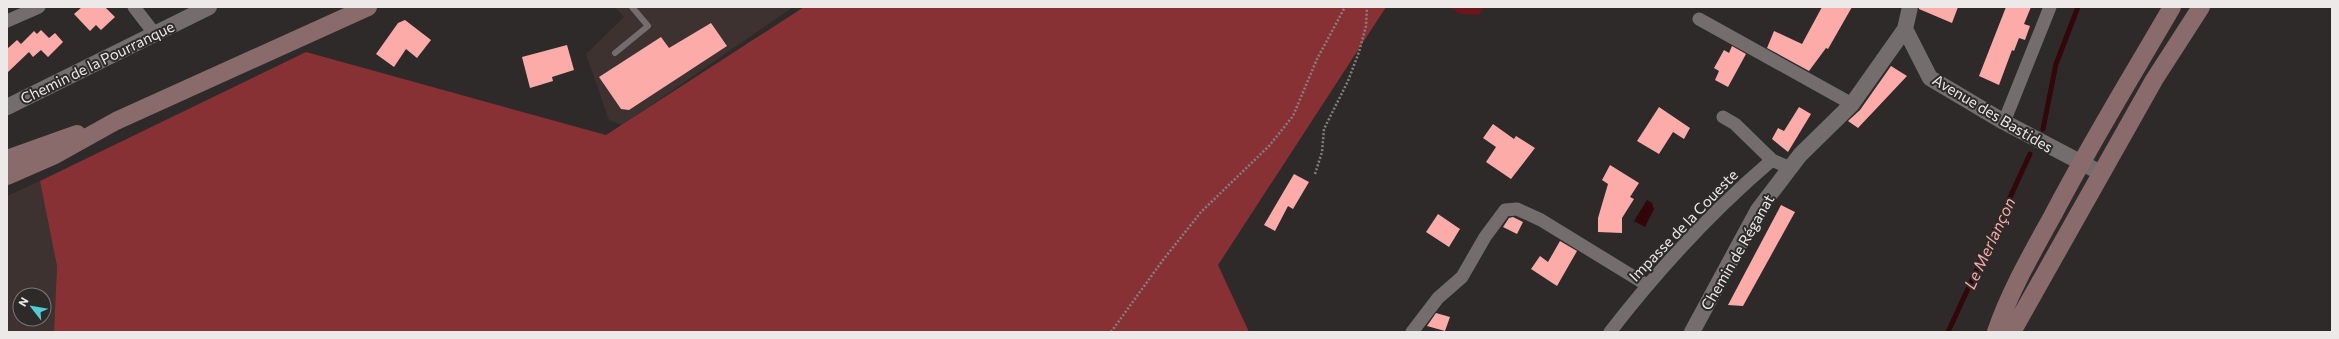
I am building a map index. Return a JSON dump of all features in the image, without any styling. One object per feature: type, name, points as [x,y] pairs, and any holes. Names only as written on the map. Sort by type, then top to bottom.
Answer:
[{"type":"main road","points":[[7,176],[55,155],[116,121],[368,7]]},
{"type":"main road","points":[[1996,332],[2004,309],[2026,264],[2081,164],[2172,7]]},
{"type":"main road","points":[[2012,332],[2154,80],[2201,7]]},
{"type":"main road","points":[[7,159],[116,121]]},
{"type":"street","points":[[7,21],[39,7]]},
{"type":"street","points":[[134,7],[154,32]]},
{"type":"street","name":"Chemin de la Pourranque","points":[[7,107],[154,32],[209,7]]},
{"type":"street","points":[[1905,28],[1910,7]]},
{"type":"street","points":[[2004,122],[2050,7]]},
{"type":"street","points":[[1699,19],[1852,104]]},
{"type":"street","name":"Chemin de Réganat","points":[[1692,332],[1758,210],[1800,155],[1852,104],[1905,28]]},
{"type":"street","name":"Avenue des Bastides","points":[[1905,28],[1930,78],[2004,122],[2101,174]]},
{"type":"street","points":[[1723,118],[1735,124],[1772,160],[1790,168]]},
{"type":"street","name":"Impasse de la Coueste","points":[[1610,332],[1647,285],[1745,182],[1772,160]]},
{"type":"street","points":[[1412,332],[1438,298],[1462,277],[1485,237],[1505,210],[1517,209],[1541,220],[1647,285]]},
{"type":"lane","points":[[615,53],[648,26],[632,7]]},
{"type":"path","points":[[1111,332],[1162,260],[1201,212],[1269,146],[1293,116],[1317,58],[1345,7]]},
{"type":"path","points":[[1315,174],[1322,152],[1324,129],[1348,80],[1359,52],[1366,26],[1367,7]]},
{"type":"shaded area","points":[[615,7],[793,7],[622,125],[609,120],[586,54],[624,17]]},
{"type":"shaded area","points":[[804,7],[1386,7],[1218,265],[1249,332],[54,332],[57,266],[40,181],[306,52],[606,135]]},
{"type":"shaded area","points":[[1449,7],[1484,7],[1479,15],[1460,14]]},
{"type":"shaded area","points":[[40,181],[57,266],[54,332],[7,332],[7,196]]},
{"type":"shaded area","points":[[1647,200],[1652,203],[1654,209],[1645,227],[1634,221]]},
{"type":"building","points":[[82,7],[105,7],[115,17],[101,30],[96,25],[90,31],[74,14]]},
{"type":"building","points":[[1822,7],[1852,7],[1828,49],[1826,48],[1809,71],[1767,48],[1774,31],[1802,44]]},
{"type":"building","points":[[1919,7],[1958,7],[1952,23],[1919,9]]},
{"type":"building","points":[[2006,7],[2031,7],[2024,24],[2030,26],[2025,40],[2019,38],[2014,51],[2012,50],[1999,85],[1979,76]]},
{"type":"building","points":[[405,20],[431,40],[417,58],[406,49],[394,67],[376,54],[398,23]]},
{"type":"building","points":[[711,23],[727,46],[629,110],[621,109],[599,77],[661,37],[669,48]]},
{"type":"building","points":[[41,30],[49,38],[55,33],[63,42],[48,57],[41,50],[33,57],[29,52],[7,73],[7,49],[17,40],[21,44],[34,31],[37,34]]},
{"type":"building","points":[[567,45],[574,70],[552,77],[553,81],[530,88],[522,57]]},
{"type":"building","points":[[1732,46],[1746,54],[1728,87],[1715,80],[1719,71],[1714,68],[1724,50],[1729,53]]},
{"type":"building","points":[[1891,66],[1907,76],[1858,128],[1848,121],[1860,110]]},
{"type":"building","points":[[1659,107],[1690,128],[1684,139],[1673,132],[1659,154],[1637,141]]},
{"type":"building","points":[[1799,107],[1811,114],[1788,152],[1772,139],[1778,128],[1784,131]]},
{"type":"building","points":[[1493,124],[1514,139],[1516,136],[1535,148],[1511,179],[1486,162],[1496,147],[1483,138]]},
{"type":"building","points":[[1610,165],[1639,183],[1630,197],[1634,199],[1622,218],[1622,233],[1598,232],[1598,218],[1608,184],[1602,180]]},
{"type":"building","points":[[1294,174],[1309,182],[1293,209],[1288,206],[1275,231],[1264,225]]},
{"type":"building","points":[[1781,205],[1795,212],[1743,306],[1728,305]]},
{"type":"building","points":[[1438,214],[1460,229],[1449,247],[1426,232]]},
{"type":"building","points":[[1513,217],[1523,222],[1517,234],[1503,227],[1509,218]]},
{"type":"building","points":[[1560,241],[1577,251],[1557,286],[1531,269],[1540,256],[1548,262]]},
{"type":"building","points":[[1436,313],[1450,317],[1445,331],[1427,326]]},
{"type":"waterway","name":"Le Merlançon","points":[[2043,129],[2056,64],[2078,7]]},
{"type":"waterway","name":"Le Merlançon","points":[[1948,332],[2030,154]]}]
